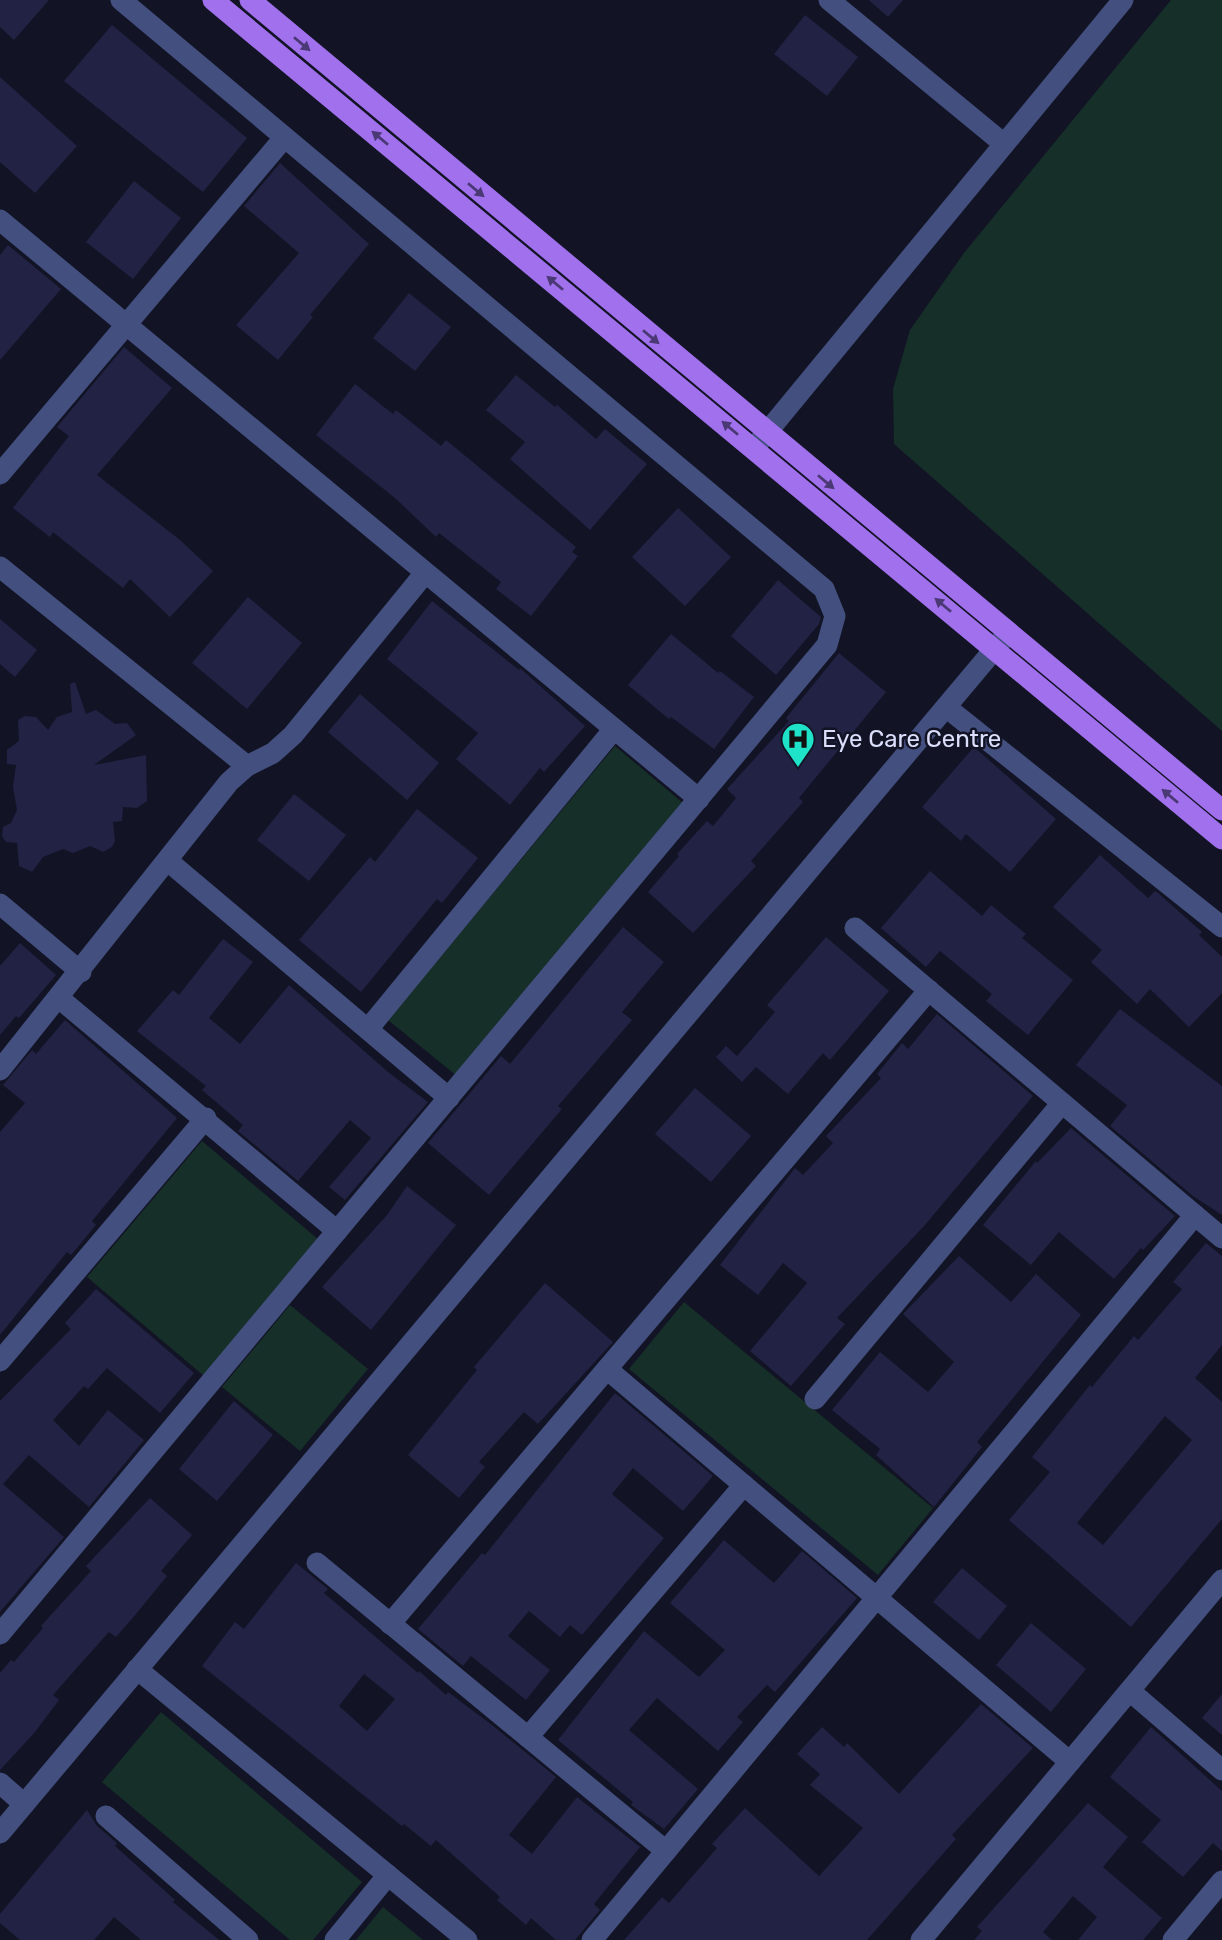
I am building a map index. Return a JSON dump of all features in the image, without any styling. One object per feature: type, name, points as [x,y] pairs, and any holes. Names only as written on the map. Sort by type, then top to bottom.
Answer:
[{"type":"main road","points":[[213,0],[761,441],[1002,641],[1222,810]]},
{"type":"main road","points":[[250,0],[761,441]]},
{"type":"main road","points":[[1002,641],[1222,839]]},
{"type":"street","points":[[0,1634],[828,645],[835,616],[824,589],[121,0]]},
{"type":"street","points":[[829,0],[1004,144]]},
{"type":"street","points":[[761,441],[1123,0]]},
{"type":"street","points":[[0,474],[284,138]]},
{"type":"street","points":[[0,220],[699,799]]},
{"type":"street","points":[[0,567],[247,765]]},
{"type":"street","points":[[0,1070],[81,972],[229,782],[247,765],[273,753],[293,735],[425,573]]},
{"type":"street","points":[[0,1833],[1002,641]]},
{"type":"street","points":[[946,707],[1222,928]]},
{"type":"street","points":[[368,1029],[614,729]]},
{"type":"street","points":[[168,861],[449,1098]]},
{"type":"street","points":[[0,904],[81,972]]},
{"type":"street","points":[[856,928],[1222,1238]]},
{"type":"street","points":[[390,1624],[929,990]]},
{"type":"street","points":[[59,998],[206,1118],[337,1231]]},
{"type":"street","points":[[815,1399],[1062,1103]]},
{"type":"street","points":[[0,1361],[206,1118]]},
{"type":"street","points":[[592,1940],[1195,1215]]},
{"type":"street","points":[[607,1369],[1070,1762]]},
{"type":"street","points":[[528,1737],[744,1485]]},
{"type":"street","points":[[317,1563],[666,1851]]},
{"type":"street","points":[[921,1940],[1222,1580]]},
{"type":"street","points":[[137,1668],[467,1940]]},
{"type":"street","points":[[1130,1691],[1222,1770]]},
{"type":"street","points":[[0,1783],[24,1804]]},
{"type":"street","points":[[106,1816],[248,1940]]},
{"type":"street","points":[[335,1940],[388,1875]]},
{"type":"street","points":[[1173,1940],[1222,1881]]},
{"type":"green space","points":[[1171,0],[1222,0],[1222,731],[894,444],[893,389],[910,330],[964,253]]},
{"type":"green space","points":[[615,746],[683,803],[457,1076],[388,1020]]},
{"type":"green space","points":[[202,1141],[319,1240],[204,1376],[87,1277]]},
{"type":"green space","points":[[684,1302],[933,1508],[878,1575],[629,1369]]},
{"type":"green space","points":[[290,1305],[368,1369],[300,1451],[222,1387]]},
{"type":"green space","points":[[161,1712],[362,1882],[313,1940],[290,1940],[102,1782]]},
{"type":"green space","points":[[383,1907],[423,1940],[356,1940]]},
{"type":"building","points":[[0,0],[49,0],[14,40],[0,27]]},
{"type":"building","points":[[869,0],[903,0],[888,17]]},
{"type":"building","points":[[805,15],[858,57],[827,96],[774,54]]},
{"type":"building","points":[[112,25],[247,138],[203,192],[64,81]]},
{"type":"building","points":[[0,77],[77,146],[35,193],[0,162]]},
{"type":"building","points":[[280,163],[369,244],[310,315],[313,317],[278,360],[236,325],[299,253],[244,206]]},
{"type":"building","points":[[134,181],[181,218],[133,279],[86,242]]},
{"type":"building","points":[[8,245],[61,289],[0,360],[0,255]]},
{"type":"building","points":[[409,293],[451,327],[415,371],[373,338]]},
{"type":"building","points":[[124,347],[172,388],[97,475],[180,540],[213,571],[170,617],[130,579],[123,588],[53,532],[50,537],[13,508],[69,436],[57,427]]},
{"type":"building","points":[[516,375],[555,407],[557,405],[596,439],[605,429],[647,464],[590,530],[510,459],[525,442],[486,410]]},
{"type":"building","points":[[355,384],[393,414],[396,410],[441,446],[446,440],[576,547],[572,552],[578,556],[531,616],[496,589],[501,582],[439,533],[436,537],[395,498],[316,435]]},
{"type":"building","points":[[678,508],[731,557],[685,606],[632,557]]},
{"type":"building","points":[[778,580],[821,617],[819,624],[776,675],[731,636]]},
{"type":"building","points":[[248,597],[302,643],[247,709],[192,663]]},
{"type":"building","points":[[432,601],[519,670],[520,668],[585,726],[544,772],[540,768],[510,805],[456,759],[478,733],[387,659]]},
{"type":"building","points":[[0,619],[37,650],[15,677],[0,664]]},
{"type":"building","points":[[671,634],[718,673],[720,671],[754,697],[714,749],[671,717],[669,719],[628,685]]},
{"type":"building","points":[[839,653],[886,692],[799,798],[803,802],[751,861],[756,866],[693,933],[648,892],[707,821],[713,826],[736,798],[727,789],[789,721],[786,718]]},
{"type":"building","points":[[75,682],[86,714],[96,710],[115,724],[127,723],[136,735],[94,765],[146,755],[147,801],[137,808],[123,807],[122,821],[113,822],[115,841],[112,847],[103,852],[90,846],[73,853],[63,849],[43,857],[32,872],[19,866],[17,843],[6,842],[2,836],[3,827],[11,823],[17,810],[13,787],[16,765],[7,764],[7,750],[19,741],[18,720],[25,716],[36,717],[48,730],[57,717],[72,712],[70,684]]},
{"type":"building","points":[[360,694],[439,763],[407,800],[328,732]]},
{"type":"building","points":[[974,747],[1056,819],[1010,872],[966,834],[961,841],[922,807]]},
{"type":"building","points":[[294,794],[346,835],[309,881],[257,840]]},
{"type":"building","points":[[417,809],[478,858],[442,903],[437,899],[361,992],[299,940],[370,857],[375,862]]},
{"type":"building","points":[[1100,855],[1148,898],[1155,891],[1158,893],[1202,932],[1199,935],[1222,957],[1222,993],[1189,1027],[1150,989],[1137,1004],[1091,962],[1102,950],[1053,907]]},
{"type":"building","points":[[930,871],[982,916],[991,905],[1026,934],[1022,938],[1073,980],[1028,1035],[986,1001],[992,994],[940,951],[926,967],[881,928]]},
{"type":"building","points":[[623,927],[664,962],[622,1012],[632,1020],[558,1106],[562,1109],[489,1195],[428,1143],[501,1056],[510,1064]]},
{"type":"building","points":[[826,937],[889,991],[830,1060],[823,1053],[788,1094],[756,1067],[742,1082],[716,1057],[726,1046],[737,1056],[775,1012],[767,1005]]},
{"type":"building","points":[[223,939],[253,962],[209,1018],[240,1044],[289,985],[388,1072],[428,1102],[345,1200],[329,1187],[371,1138],[350,1120],[298,1181],[238,1131],[243,1125],[202,1090],[206,1086],[137,1031],[173,990],[179,995]]},
{"type":"building","points":[[20,943],[56,975],[19,1018],[16,1016],[0,1035],[0,966]]},
{"type":"building","points":[[1120,1009],[1222,1086],[1222,1215],[1193,1196],[1110,1126],[1127,1105],[1076,1065]]},
{"type":"building","points":[[937,1014],[1033,1096],[925,1225],[837,1318],[845,1324],[791,1386],[750,1351],[807,1283],[783,1263],[758,1295],[720,1265],[795,1168],[803,1175],[833,1143],[826,1136],[881,1078],[877,1074],[902,1043],[908,1049]]},
{"type":"building","points":[[65,1020],[177,1118],[92,1221],[96,1225],[71,1255],[67,1252],[0,1335],[0,1132],[25,1103],[3,1085],[32,1050],[36,1054]]},
{"type":"building","points":[[695,1088],[751,1136],[711,1182],[655,1134]]},
{"type":"building","points":[[1071,1128],[1175,1216],[1143,1250],[1141,1248],[1114,1279],[1059,1232],[1031,1265],[983,1225],[1036,1161],[1037,1163]]},
{"type":"building","points":[[407,1186],[456,1225],[371,1330],[322,1287],[387,1215]]},
{"type":"building","points":[[1206,1243],[1222,1256],[1222,1345],[1195,1378],[1222,1402],[1222,1519],[1131,1627],[1009,1520],[1050,1472],[1032,1457],[1090,1385],[1092,1387],[1134,1336],[1138,1340],[1182,1289],[1173,1282]],"holes":[[[1165,1416],[1192,1440],[1103,1545],[1077,1523]]]},
{"type":"building","points":[[959,1256],[1011,1302],[1036,1274],[1081,1315],[977,1442],[982,1447],[934,1507],[876,1455],[880,1449],[832,1410],[880,1352],[928,1392],[954,1362],[903,1314]]},
{"type":"building","points":[[545,1283],[613,1342],[538,1424],[524,1412],[479,1462],[485,1467],[459,1498],[408,1455],[477,1370],[474,1367]]},
{"type":"building","points":[[96,1289],[194,1373],[160,1413],[107,1368],[88,1389],[84,1386],[53,1420],[79,1446],[108,1410],[144,1440],[89,1507],[29,1455],[3,1484],[64,1537],[0,1612],[0,1401],[71,1329],[65,1323]]},
{"type":"building","points":[[615,1393],[713,1476],[683,1511],[633,1468],[612,1494],[664,1538],[582,1635],[570,1625],[560,1637],[529,1611],[508,1636],[550,1670],[526,1700],[471,1656],[463,1666],[418,1629],[482,1553],[485,1555]]},
{"type":"building","points":[[234,1401],[273,1435],[217,1501],[179,1469]]},
{"type":"building","points":[[150,1498],[192,1535],[161,1571],[167,1576],[136,1614],[116,1637],[109,1632],[53,1695],[59,1700],[35,1732],[0,1770],[0,1673],[11,1660],[14,1662],[43,1628],[41,1626],[91,1571],[86,1566]]},
{"type":"building","points":[[724,1540],[774,1583],[802,1551],[857,1598],[775,1692],[767,1685],[737,1717],[743,1722],[718,1751],[657,1698],[629,1730],[698,1789],[664,1829],[631,1805],[633,1802],[558,1740],[644,1631],[699,1677],[725,1650],[670,1603]]},
{"type":"building","points":[[296,1563],[328,1589],[324,1593],[418,1673],[419,1671],[446,1695],[448,1692],[492,1725],[556,1777],[509,1835],[532,1854],[577,1797],[640,1847],[594,1904],[600,1910],[575,1940],[556,1940],[531,1918],[526,1925],[497,1900],[500,1897],[436,1840],[431,1846],[404,1824],[402,1826],[202,1666],[235,1622],[244,1629]],"holes":[[[364,1674],[395,1699],[367,1731],[339,1706]]]},
{"type":"building","points":[[962,1568],[1007,1606],[979,1640],[933,1602]]},
{"type":"building","points":[[1031,1623],[1086,1669],[1051,1712],[996,1665]]},
{"type":"building","points":[[1222,1694],[1222,1735],[1202,1718]]},
{"type":"building","points":[[981,1704],[1033,1748],[952,1835],[956,1839],[867,1940],[624,1940],[662,1897],[669,1903],[717,1848],[712,1844],[745,1808],[819,1876],[863,1828],[810,1785],[820,1774],[797,1754],[822,1727],[844,1747],[847,1743],[899,1794]]},
{"type":"building","points":[[1151,1727],[1222,1791],[1222,1851],[1213,1843],[1183,1877],[1142,1842],[1161,1820],[1110,1777]]},
{"type":"building","points":[[1088,1803],[1128,1837],[1103,1867],[1162,1918],[1143,1940],[1078,1940],[1097,1917],[1073,1896],[1043,1932],[1052,1940],[974,1940],[982,1931],[977,1927]]},
{"type":"building","points":[[87,1810],[97,1826],[117,1843],[115,1846],[175,1900],[173,1902],[219,1940],[141,1940],[114,1917],[94,1940],[20,1940],[0,1923],[0,1914]]},
{"type":"place","name":"Eye Care Centre","points":[[798,769]]}]
